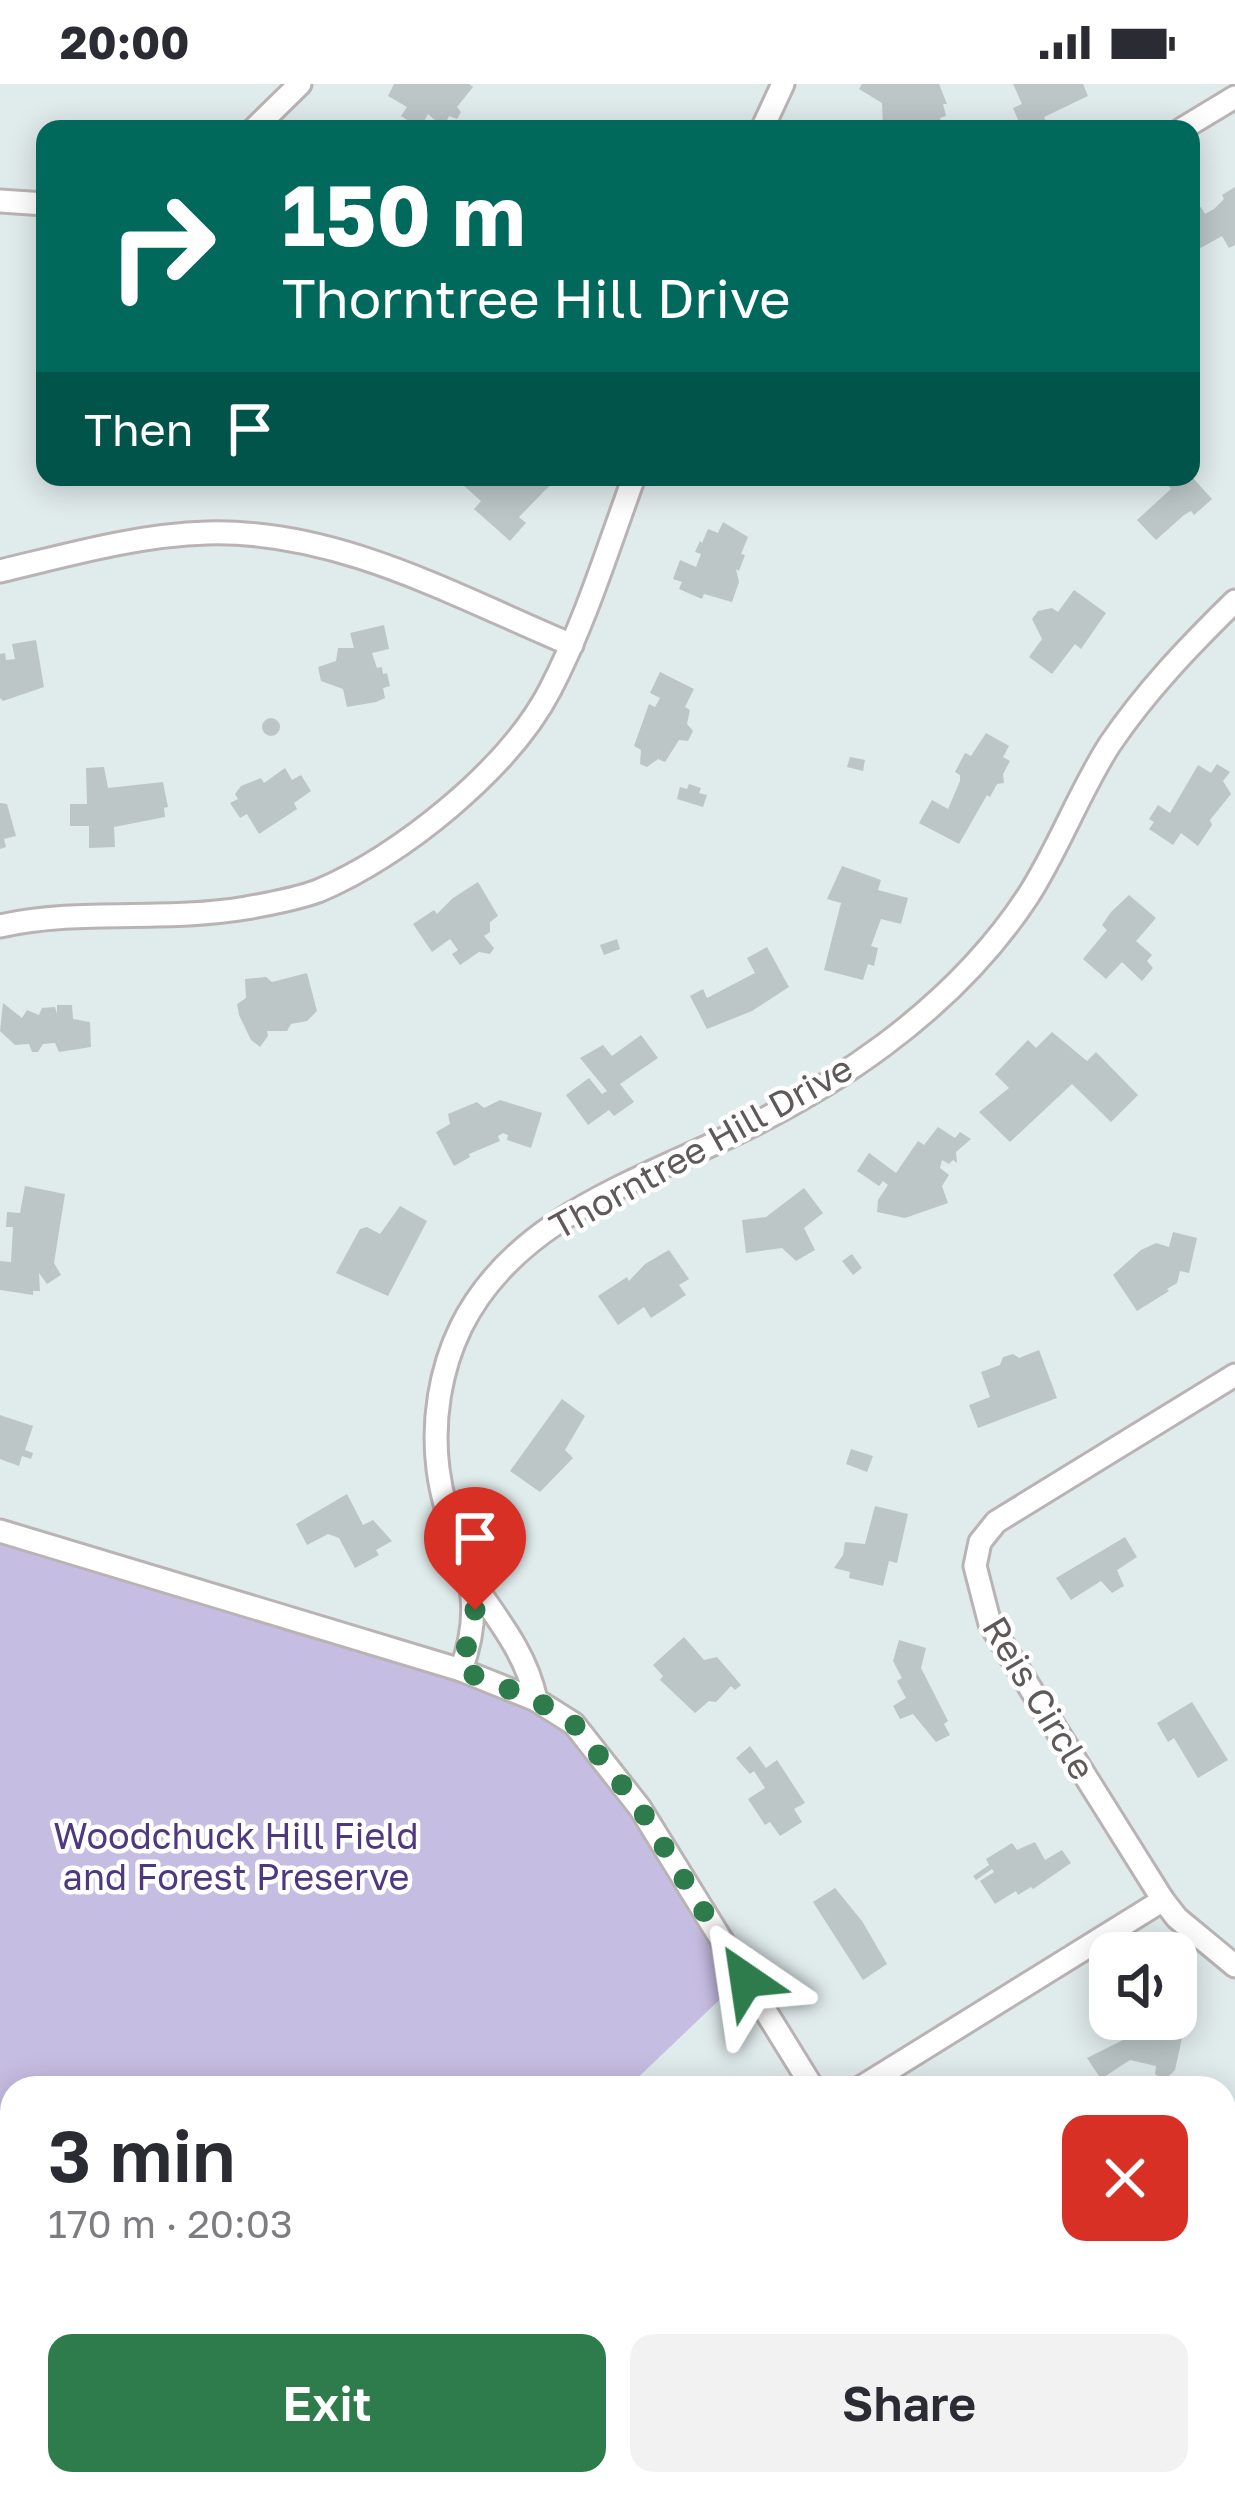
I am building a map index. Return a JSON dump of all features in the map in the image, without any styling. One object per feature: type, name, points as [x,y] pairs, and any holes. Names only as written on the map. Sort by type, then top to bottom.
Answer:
[{"type":"street","points":[[263,120],[300,84]]},
{"type":"street","points":[[765,120],[783,84]]},
{"type":"street","points":[[1197,120],[1235,97]]},
{"type":"street","points":[[0,201],[36,203]]},
{"type":"street","points":[[0,926],[245,908],[311,893],[339,881],[407,838],[462,794],[517,740],[548,694],[572,645],[631,486]]},
{"type":"street","points":[[0,571],[136,540],[208,532],[291,537],[355,553],[572,645]]},
{"type":"street","name":"Thorntree Hill Drive","points":[[461,1670],[473,1628],[470,1578],[438,1472],[436,1426],[447,1361],[477,1300],[528,1244],[575,1207],[733,1135],[853,1066],[952,987],[998,938],[1029,893],[1108,748],[1149,691],[1235,601]]},
{"type":"street","name":"Reis Circle","points":[[1235,1375],[996,1522],[980,1542],[974,1566],[990,1624],[1162,1900],[1235,1966]]},
{"type":"street","points":[[0,1531],[461,1670],[536,1700],[574,1724],[615,1773],[806,2076]]},
{"type":"street","name":"Thorntree Hill Drive","points":[[470,1578],[521,1656],[536,1700]]},
{"type":"street","points":[[879,2076],[1162,1900]]},
{"type":"green space","name":"Woodchuck Hill Field and Forest Preserve","points":[[0,1542],[457,1680],[533,1711],[566,1733],[601,1771],[736,1984],[640,2076],[0,2076]]},
{"type":"building","points":[[394,84],[473,87],[457,107],[461,112],[457,119],[435,120],[428,114],[425,120],[407,120],[401,116],[407,107],[388,96]]},
{"type":"building","points":[[862,84],[939,84],[946,116],[941,120],[883,120],[882,103],[859,89]]},
{"type":"building","points":[[1013,84],[1083,84],[1088,96],[1045,120],[1018,120],[1013,108],[1022,104]]},
{"type":"building","points":[[1235,187],[1235,245],[1229,248],[1222,236],[1200,248],[1200,208],[1205,214],[1214,209],[1224,199],[1222,195]]},
{"type":"building","points":[[464,486],[549,486],[519,517],[526,523],[510,541],[474,509],[481,501]]},
{"type":"building","points":[[1168,486],[1200,486],[1212,499],[1194,515],[1191,511],[1184,515],[1156,540],[1137,520],[1171,489]]},
{"type":"building","points":[[723,522],[748,537],[739,571],[736,569],[739,582],[732,602],[704,594],[702,599],[679,589],[682,582],[673,579],[680,560],[696,567],[700,541],[708,529],[718,533]]},
{"type":"building","points":[[1074,590],[1106,613],[1081,649],[1075,644],[1052,674],[1029,657],[1042,639],[1032,619],[1038,611],[1052,608],[1058,612]]},
{"type":"building","points":[[384,625],[389,649],[372,653],[377,668],[387,673],[390,686],[383,688],[385,698],[347,707],[343,689],[321,681],[318,667],[336,661],[338,648],[354,648],[350,633]]},
{"type":"building","points":[[36,640],[44,687],[3,701],[0,654],[5,653],[6,660],[15,659],[12,644]]},
{"type":"building","points":[[660,672],[694,689],[685,707],[690,710],[687,724],[693,731],[688,741],[679,740],[665,762],[658,759],[647,767],[640,764],[641,750],[634,746],[649,704],[655,707],[660,698],[650,693]]},
{"type":"building","points":[[271,718],[280,727],[271,736],[262,727]]},
{"type":"building","points":[[986,733],[1009,746],[1003,757],[1010,761],[1004,783],[987,795],[959,844],[919,823],[932,800],[948,809],[960,781],[955,772],[965,753],[971,756]]},
{"type":"building","points":[[850,757],[865,760],[863,771],[847,767]]},
{"type":"building","points":[[1217,764],[1230,772],[1223,781],[1231,794],[1210,820],[1212,825],[1198,846],[1181,833],[1173,845],[1149,829],[1158,805],[1170,813],[1198,765],[1211,773]]},
{"type":"building","points":[[104,767],[108,788],[163,782],[168,807],[165,817],[114,827],[115,847],[89,848],[89,826],[70,826],[70,804],[87,804],[86,768]]},
{"type":"building","points":[[285,768],[292,780],[301,775],[311,791],[294,803],[297,809],[259,834],[247,814],[240,818],[230,803],[238,799],[235,794],[241,786],[261,778],[264,783]]},
{"type":"building","points":[[689,784],[707,795],[703,807],[677,799],[680,787],[687,789]]},
{"type":"building","points":[[0,803],[7,804],[16,836],[4,839],[6,847],[0,849]]},
{"type":"building","points":[[842,866],[881,880],[878,890],[908,898],[901,924],[881,919],[871,946],[878,948],[874,966],[868,964],[863,980],[824,970],[841,903],[827,899]]},
{"type":"building","points":[[478,882],[498,916],[484,936],[494,948],[460,965],[450,939],[432,952],[413,924],[434,910],[437,914]]},
{"type":"building","points":[[1129,895],[1156,918],[1136,941],[1152,955],[1147,961],[1153,968],[1142,981],[1122,962],[1106,979],[1083,959],[1107,930],[1102,925],[1111,912]]},
{"type":"building","points":[[617,939],[620,949],[604,955],[600,945]]},
{"type":"building","points":[[767,947],[789,987],[752,1011],[707,1029],[690,996],[703,989],[707,998],[755,973],[747,958]]},
{"type":"building","points":[[307,973],[317,1011],[307,1021],[291,1024],[287,1031],[267,1031],[260,1047],[251,1040],[239,1015],[237,1004],[246,998],[245,979],[266,977],[272,982]]},
{"type":"building","points":[[3,1003],[22,1018],[27,1010],[39,1015],[42,1008],[55,1007],[57,1014],[57,1005],[72,1005],[73,1019],[90,1022],[91,1047],[59,1052],[55,1043],[43,1044],[32,1052],[29,1044],[15,1045],[0,1031]]},
{"type":"building","points":[[1052,1032],[1087,1061],[1096,1052],[1138,1095],[1111,1122],[1072,1084],[1010,1142],[979,1112],[1009,1088],[995,1074],[1028,1040],[1036,1048]]},
{"type":"building","points":[[641,1035],[658,1058],[620,1084],[634,1102],[614,1116],[609,1110],[588,1125],[566,1095],[589,1078],[602,1094],[607,1091],[580,1058],[603,1045],[612,1056]]},
{"type":"building","points":[[500,1100],[542,1113],[531,1148],[507,1140],[503,1133],[498,1136],[500,1141],[454,1166],[436,1132],[450,1124],[448,1114],[477,1102],[484,1108]]},
{"type":"building","points":[[938,1127],[955,1138],[960,1132],[971,1139],[956,1152],[957,1163],[942,1160],[940,1168],[949,1175],[942,1186],[948,1203],[905,1218],[877,1212],[878,1200],[888,1185],[883,1181],[879,1186],[857,1171],[869,1153],[896,1173],[918,1141],[924,1145]]},
{"type":"building","points":[[25,1186],[65,1194],[54,1263],[61,1275],[47,1284],[39,1273],[40,1291],[33,1295],[0,1290],[0,1261],[11,1262],[13,1227],[6,1227],[7,1212],[20,1213]]},
{"type":"building","points":[[804,1188],[823,1213],[804,1228],[815,1250],[796,1261],[782,1248],[746,1253],[742,1220],[766,1217]]},
{"type":"building","points":[[400,1206],[427,1221],[388,1296],[336,1273],[360,1229],[367,1227],[380,1234]]},
{"type":"building","points":[[1173,1232],[1197,1238],[1189,1273],[1180,1271],[1169,1291],[1137,1311],[1113,1275],[1141,1250],[1156,1243],[1169,1247]]},
{"type":"building","points":[[669,1250],[689,1279],[679,1285],[686,1295],[651,1318],[644,1307],[618,1325],[598,1296],[627,1277],[629,1281],[645,1264]]},
{"type":"building","points":[[852,1254],[862,1268],[853,1275],[842,1261]]},
{"type":"building","points":[[1039,1350],[1057,1398],[978,1428],[969,1405],[990,1397],[981,1372],[1000,1365],[1003,1357],[1013,1354],[1019,1358]]},
{"type":"building","points":[[562,1399],[585,1416],[565,1450],[573,1458],[540,1492],[510,1471]]},
{"type":"building","points":[[0,1415],[33,1426],[25,1450],[33,1453],[31,1459],[22,1456],[19,1466],[0,1459]]},
{"type":"building","points":[[851,1449],[873,1456],[867,1472],[846,1464]]},
{"type":"building","points":[[347,1494],[363,1525],[373,1520],[392,1541],[376,1550],[379,1555],[355,1568],[339,1538],[328,1534],[307,1545],[296,1524]]},
{"type":"building","points":[[875,1506],[908,1514],[897,1563],[889,1561],[883,1586],[849,1578],[850,1572],[834,1568],[845,1542],[865,1544]]},
{"type":"building","points":[[1125,1537],[1137,1557],[1117,1570],[1124,1586],[1112,1593],[1101,1581],[1071,1600],[1056,1578]]},
{"type":"building","points":[[684,1637],[704,1660],[717,1657],[741,1685],[735,1690],[731,1686],[716,1702],[709,1701],[695,1713],[660,1680],[663,1676],[653,1665]]},
{"type":"building","points":[[899,1640],[926,1648],[921,1668],[948,1721],[944,1724],[950,1735],[936,1742],[913,1714],[900,1719],[893,1706],[906,1698],[893,1661]]},
{"type":"building","points":[[1192,1702],[1228,1760],[1198,1778],[1174,1738],[1168,1742],[1157,1723]]},
{"type":"building","points":[[750,1746],[766,1768],[777,1760],[805,1803],[794,1809],[802,1822],[780,1836],[770,1822],[765,1825],[748,1799],[765,1788],[754,1771],[750,1774],[736,1758]]},
{"type":"building","points":[[1035,1842],[1045,1860],[1062,1850],[1071,1863],[1033,1889],[1018,1895],[1016,1891],[995,1904],[980,1881],[992,1869],[976,1880],[973,1876],[989,1865],[986,1859],[1012,1843],[1017,1850]]},
{"type":"building","points":[[835,1888],[862,1921],[887,1964],[863,1980],[813,1902]]},
{"type":"building","points":[[1123,2040],[1182,2040],[1175,2070],[1169,2076],[1158,2076],[1156,2066],[1130,2060],[1099,2076],[1087,2058]]},
{"type":"route","points":[[475,1610],[461,1670],[536,1700],[574,1724],[640,1808],[746,1980]]}]
